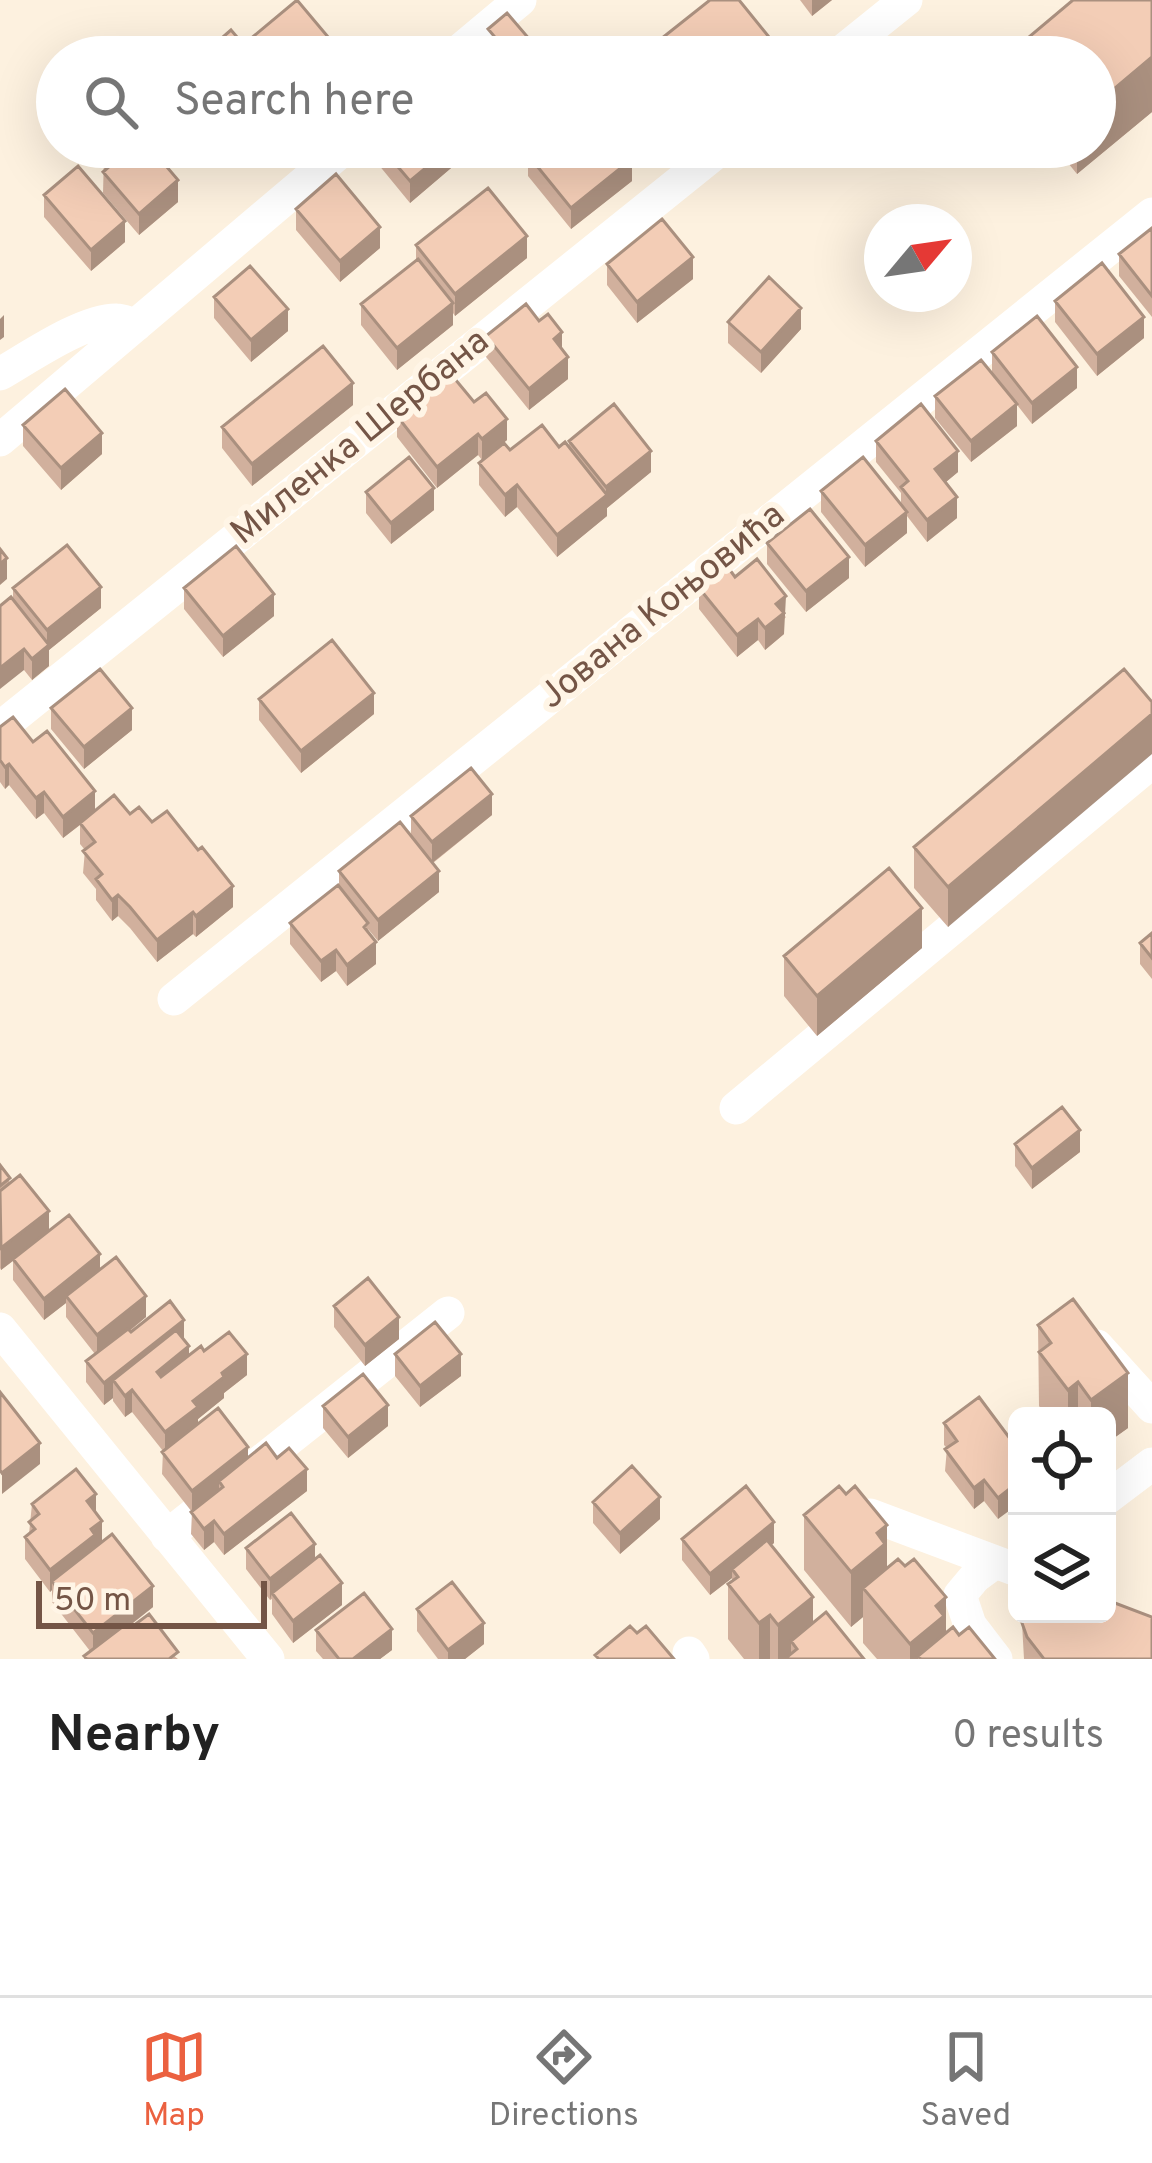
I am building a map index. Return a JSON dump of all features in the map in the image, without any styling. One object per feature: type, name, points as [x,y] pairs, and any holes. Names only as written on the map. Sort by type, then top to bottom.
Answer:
[{"type":"street","points":[[477,36],[520,0]]},
{"type":"street","points":[[861,36],[906,0]]},
{"type":"street","points":[[0,440],[321,168]]},
{"type":"street","name":"Миленка Шербана","points":[[0,728],[697,168]]},
{"type":"street","name":"Јована Коњовића","points":[[174,999],[1152,214]]},
{"type":"street","points":[[0,374],[98,323],[119,320],[136,325]]},
{"type":"street","points":[[736,1108],[1152,762]]},
{"type":"street","points":[[167,1536],[448,1313]]},
{"type":"street","points":[[0,1329],[268,1659]]},
{"type":"street","points":[[1086,1334],[1152,1407]]},
{"type":"street","points":[[1116,1491],[1152,1464]]},
{"type":"street","points":[[870,1515],[1008,1566]]},
{"type":"street","points":[[996,1659],[970,1624],[960,1595],[975,1577],[1008,1568]]},
{"type":"building","points":[[297,0],[327,36],[254,36]]},
{"type":"building","points":[[710,0],[739,0],[768,36],[665,36]]},
{"type":"building","points":[[1073,0],[1152,0],[1152,57],[1116,87],[1116,36],[1030,36]]},
{"type":"building","points":[[507,13],[527,36],[494,36],[488,29]]},
{"type":"building","points":[[80,168],[125,221],[91,250],[44,195]]},
{"type":"building","points":[[108,168],[168,168],[178,180],[139,214],[103,172]]},
{"type":"building","points":[[399,168],[426,168],[410,181]]},
{"type":"building","points":[[539,168],[621,168],[571,208]]},
{"type":"building","points":[[336,174],[380,227],[340,261],[296,209]]},
{"type":"building","points":[[488,188],[527,236],[455,294],[416,245]]},
{"type":"building","points":[[662,219],[693,257],[637,302],[607,264]]},
{"type":"building","points":[[1152,228],[1152,296],[1119,254]]},
{"type":"building","points":[[418,259],[453,303],[397,348],[361,304]]},
{"type":"building","points":[[1102,263],[1144,317],[1097,354],[1055,301]]},
{"type":"building","points":[[250,266],[288,309],[251,340],[214,297]]},
{"type":"building","points":[[769,277],[801,308],[761,352],[728,322]]},
{"type":"building","points":[[526,304],[539,321],[548,314],[562,332],[554,339],[568,357],[529,389],[486,336]]},
{"type":"building","points":[[1037,316],[1077,367],[1032,403],[992,352]]},
{"type":"building","points":[[323,346],[353,383],[252,464],[222,427]]},
{"type":"building","points":[[981,360],[1017,404],[971,441],[935,396]]},
{"type":"building","points":[[450,373],[474,402],[486,393],[507,419],[482,439],[478,434],[437,467],[397,416]]},
{"type":"building","points":[[65,389],[102,433],[61,468],[23,425]]},
{"type":"building","points":[[614,404],[651,451],[606,487],[569,441]]},
{"type":"building","points":[[921,404],[958,451],[935,469],[957,497],[927,520],[901,487],[908,481],[876,441]]},
{"type":"building","points":[[542,425],[559,447],[565,442],[607,495],[557,535],[517,485],[505,495],[479,463],[504,443],[510,450]]},
{"type":"building","points":[[409,457],[434,488],[391,523],[366,492]]},
{"type":"building","points":[[863,457],[907,512],[865,545],[821,491]]},
{"type":"building","points":[[810,509],[849,557],[806,591],[767,543]]},
{"type":"building","points":[[67,545],[101,587],[47,630],[13,588]]},
{"type":"building","points":[[236,546],[274,594],[223,636],[184,588]]},
{"type":"building","points":[[757,559],[786,596],[776,604],[784,613],[765,628],[758,619],[737,635],[699,588],[727,566],[735,577]]},
{"type":"building","points":[[11,597],[49,645],[32,659],[24,649],[0,668],[0,606]]},
{"type":"building","points":[[332,640],[374,693],[301,751],[259,699]]},
{"type":"building","points":[[100,669],[132,708],[84,747],[51,708]]},
{"type":"building","points":[[1124,669],[1152,702],[1152,714],[948,887],[914,847]]},
{"type":"building","points":[[13,717],[33,742],[47,731],[95,791],[63,817],[44,792],[36,798],[9,764],[5,767],[0,760],[0,727]]},
{"type":"building","points":[[471,768],[492,794],[432,842],[411,816]]},
{"type":"building","points":[[114,795],[130,814],[139,807],[152,822],[167,811],[233,886],[157,940],[118,895],[112,900],[96,879],[102,874],[83,851],[95,842],[80,823]]},
{"type":"building","points":[[400,822],[439,871],[378,920],[339,871]]},
{"type":"building","points":[[889,868],[922,908],[817,996],[784,956]]},
{"type":"building","points":[[338,885],[368,923],[364,927],[376,942],[347,965],[336,950],[321,961],[290,923]]},
{"type":"building","points":[[1152,933],[1152,958],[1140,943]]},
{"type":"building","points":[[1062,1107],[1080,1130],[1032,1168],[1015,1144]]},
{"type":"building","points":[[0,1165],[10,1178],[0,1186]]},
{"type":"building","points":[[20,1175],[49,1211],[1,1248],[0,1191]]},
{"type":"building","points":[[69,1215],[100,1254],[44,1299],[13,1259]]},
{"type":"building","points":[[116,1257],[146,1296],[97,1335],[66,1296]]},
{"type":"building","points":[[368,1278],[399,1317],[365,1345],[334,1306]]},
{"type":"building","points":[[1073,1299],[1128,1373],[1091,1400],[1078,1382],[1068,1390],[1039,1352],[1051,1343],[1038,1325]]},
{"type":"building","points":[[170,1301],[184,1320],[104,1383],[86,1361]]},
{"type":"building","points":[[435,1322],[461,1354],[420,1386],[395,1354]]},
{"type":"building","points":[[176,1330],[189,1346],[157,1372],[161,1377],[201,1346],[204,1351],[229,1332],[247,1354],[193,1401],[198,1407],[165,1432],[132,1390],[125,1396],[113,1380]]},
{"type":"building","points":[[363,1374],[388,1405],[348,1437],[323,1406]]},
{"type":"building","points":[[0,1392],[40,1443],[2,1473],[0,1470]]},
{"type":"building","points":[[979,1397],[1008,1436],[1008,1490],[998,1498],[984,1480],[974,1488],[945,1449],[957,1441],[944,1423]]},
{"type":"building","points":[[218,1408],[248,1447],[192,1491],[162,1452]]},
{"type":"building","points":[[266,1443],[277,1458],[289,1448],[307,1469],[224,1534],[214,1521],[204,1529],[191,1512],[223,1487],[219,1481]]},
{"type":"building","points":[[632,1466],[660,1497],[620,1533],[593,1502]]},
{"type":"building","points":[[76,1469],[96,1494],[87,1501],[102,1521],[91,1529],[95,1535],[50,1570],[25,1537],[35,1529],[29,1522],[39,1514],[32,1504]]},
{"type":"building","points":[[746,1486],[774,1522],[710,1574],[682,1539]]},
{"type":"building","points":[[839,1486],[846,1494],[855,1486],[887,1525],[877,1533],[885,1544],[851,1572],[804,1515]]},
{"type":"building","points":[[291,1513],[315,1544],[270,1579],[246,1548]]},
{"type":"building","points":[[112,1534],[153,1586],[93,1633],[52,1581]]},
{"type":"building","points":[[767,1540],[813,1597],[778,1625],[770,1615],[759,1623],[728,1584],[738,1577],[732,1569]]},
{"type":"building","points":[[320,1555],[342,1583],[293,1621],[272,1593]]},
{"type":"building","points":[[898,1559],[905,1566],[914,1559],[946,1597],[936,1606],[944,1616],[910,1644],[863,1588]]},
{"type":"building","points":[[452,1582],[484,1623],[448,1650],[417,1609]]},
{"type":"building","points":[[364,1593],[392,1629],[353,1659],[339,1659],[316,1630]]},
{"type":"building","points":[[1116,1603],[1152,1617],[1152,1659],[1044,1659],[1022,1623],[1116,1623]]},
{"type":"building","points":[[826,1612],[864,1659],[787,1657],[797,1649],[791,1641]]},
{"type":"building","points":[[149,1614],[178,1652],[169,1659],[84,1656],[130,1621],[133,1626]]},
{"type":"building","points":[[630,1626],[637,1633],[646,1626],[674,1659],[599,1659],[595,1655]]},
{"type":"building","points":[[953,1627],[959,1635],[969,1627],[995,1659],[918,1656]]}]
